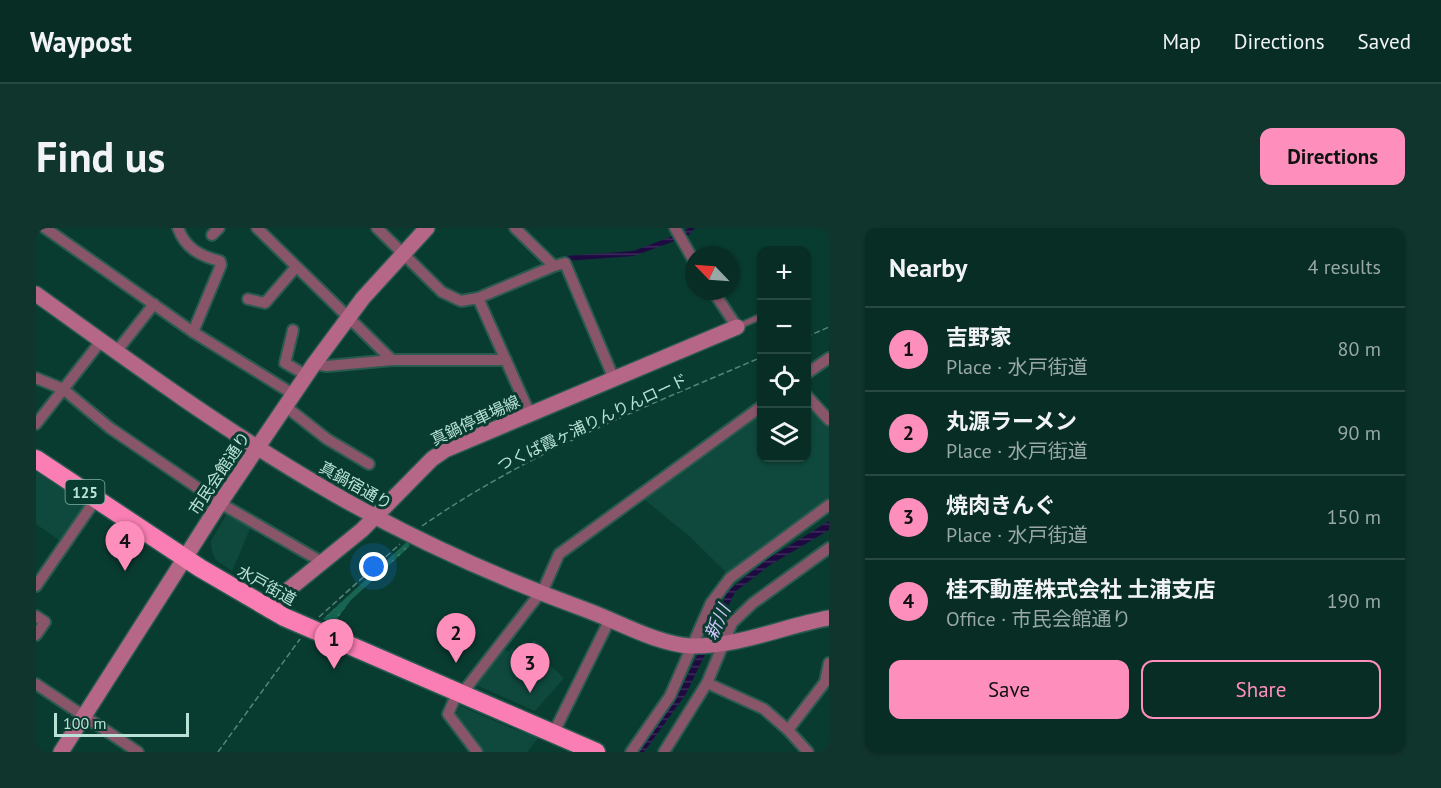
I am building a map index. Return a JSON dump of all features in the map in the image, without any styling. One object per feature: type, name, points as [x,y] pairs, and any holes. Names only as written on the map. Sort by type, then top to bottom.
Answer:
[{"type":"highway","name":"水戸街道","points":[[36,459],[184,558],[269,610],[308,629],[596,752]]},
{"type":"street","points":[[45,228],[289,400],[327,439],[369,464]]},
{"type":"street","points":[[178,228],[188,246],[203,256],[220,261],[221,265],[193,332]]},
{"type":"street","points":[[257,228],[392,360]]},
{"type":"street","points":[[377,228],[451,298],[461,301],[478,298],[565,263],[614,379]]},
{"type":"street","name":"市民会館通り","points":[[61,752],[184,558],[289,400],[348,316],[427,228]]},
{"type":"street","points":[[514,228],[554,266]]},
{"type":"street","points":[[676,228],[686,246]]},
{"type":"street","points":[[248,299],[265,303],[296,267]]},
{"type":"street","name":"真鍋宿通り","points":[[36,294],[101,342],[258,447],[375,517],[538,592],[663,639],[695,646],[720,644],[829,618]]},
{"type":"street","points":[[478,298],[530,414]]},
{"type":"street","points":[[719,300],[737,327]]},
{"type":"street","points":[[116,352],[154,304]]},
{"type":"street","name":"真鍋停車場線","points":[[269,610],[283,594],[375,517],[445,450],[737,327]]},
{"type":"street","points":[[293,330],[285,363],[310,370],[327,366],[392,360],[506,360]]},
{"type":"street","points":[[36,424],[101,342]]},
{"type":"street","points":[[811,371],[829,358]]},
{"type":"street","points":[[36,378],[63,389],[110,428],[220,503],[322,562]]},
{"type":"street","points":[[811,400],[829,420]]},
{"type":"street","points":[[477,752],[448,714],[460,694],[538,592],[544,588],[559,554],[759,408]]},
{"type":"street","points":[[36,584],[96,499]]},
{"type":"street","points":[[631,752],[670,696],[695,646],[711,603],[730,578],[829,506]]},
{"type":"street","points":[[664,752],[707,683],[720,644],[732,623],[753,603],[829,548]]},
{"type":"street","points":[[36,616],[45,622],[36,635]]},
{"type":"street","points":[[553,734],[610,618]]},
{"type":"street","points":[[788,730],[825,682],[829,663]]},
{"type":"street","points":[[707,683],[764,709],[808,752]]},
{"type":"street","points":[[36,684],[138,752]]},
{"type":"lane","points":[[737,327],[757,318]]},
{"type":"path","points":[[811,335],[829,327]]},
{"type":"path","name":"つくば霞ヶ浦りんりんロード","points":[[218,752],[277,667],[308,629],[338,598],[410,535],[476,490],[529,460],[757,359]]},
{"type":"shaded area","points":[[811,400],[829,420],[829,501],[727,573],[688,535],[639,495],[757,409],[757,462],[811,462]]},
{"type":"shaded area","points":[[36,472],[88,505],[62,542],[36,524]]},
{"type":"shaded area","points":[[229,510],[252,524],[232,571],[216,560],[211,541]]},
{"type":"shaded area","points":[[534,640],[548,650],[542,658],[564,678],[535,711],[474,684],[501,647],[509,652],[512,648],[522,657]]},
{"type":"shaded area","points":[[460,706],[511,728],[539,737],[527,752],[481,752],[455,718]]},
{"type":"green space","points":[[410,539],[409,547],[351,600],[333,624],[323,619]]},
{"type":"water","points":[[688,228],[695,228],[688,236],[634,256],[565,261],[565,256],[633,251],[684,232]]},
{"type":"water","name":"新川","points":[[829,521],[829,530],[770,565],[735,592],[686,694],[644,752],[636,752],[680,691],[728,591],[766,560]]},
{"type":"place","name":"桂不動産株式会社 土浦支店","points":[[125,571]]},
{"type":"place","name":"丸源ラーメン","points":[[456,663]]},
{"type":"place","name":"吉野家","points":[[334,669]]},
{"type":"place","name":"焼肉きんぐ","points":[[530,693]]}]
